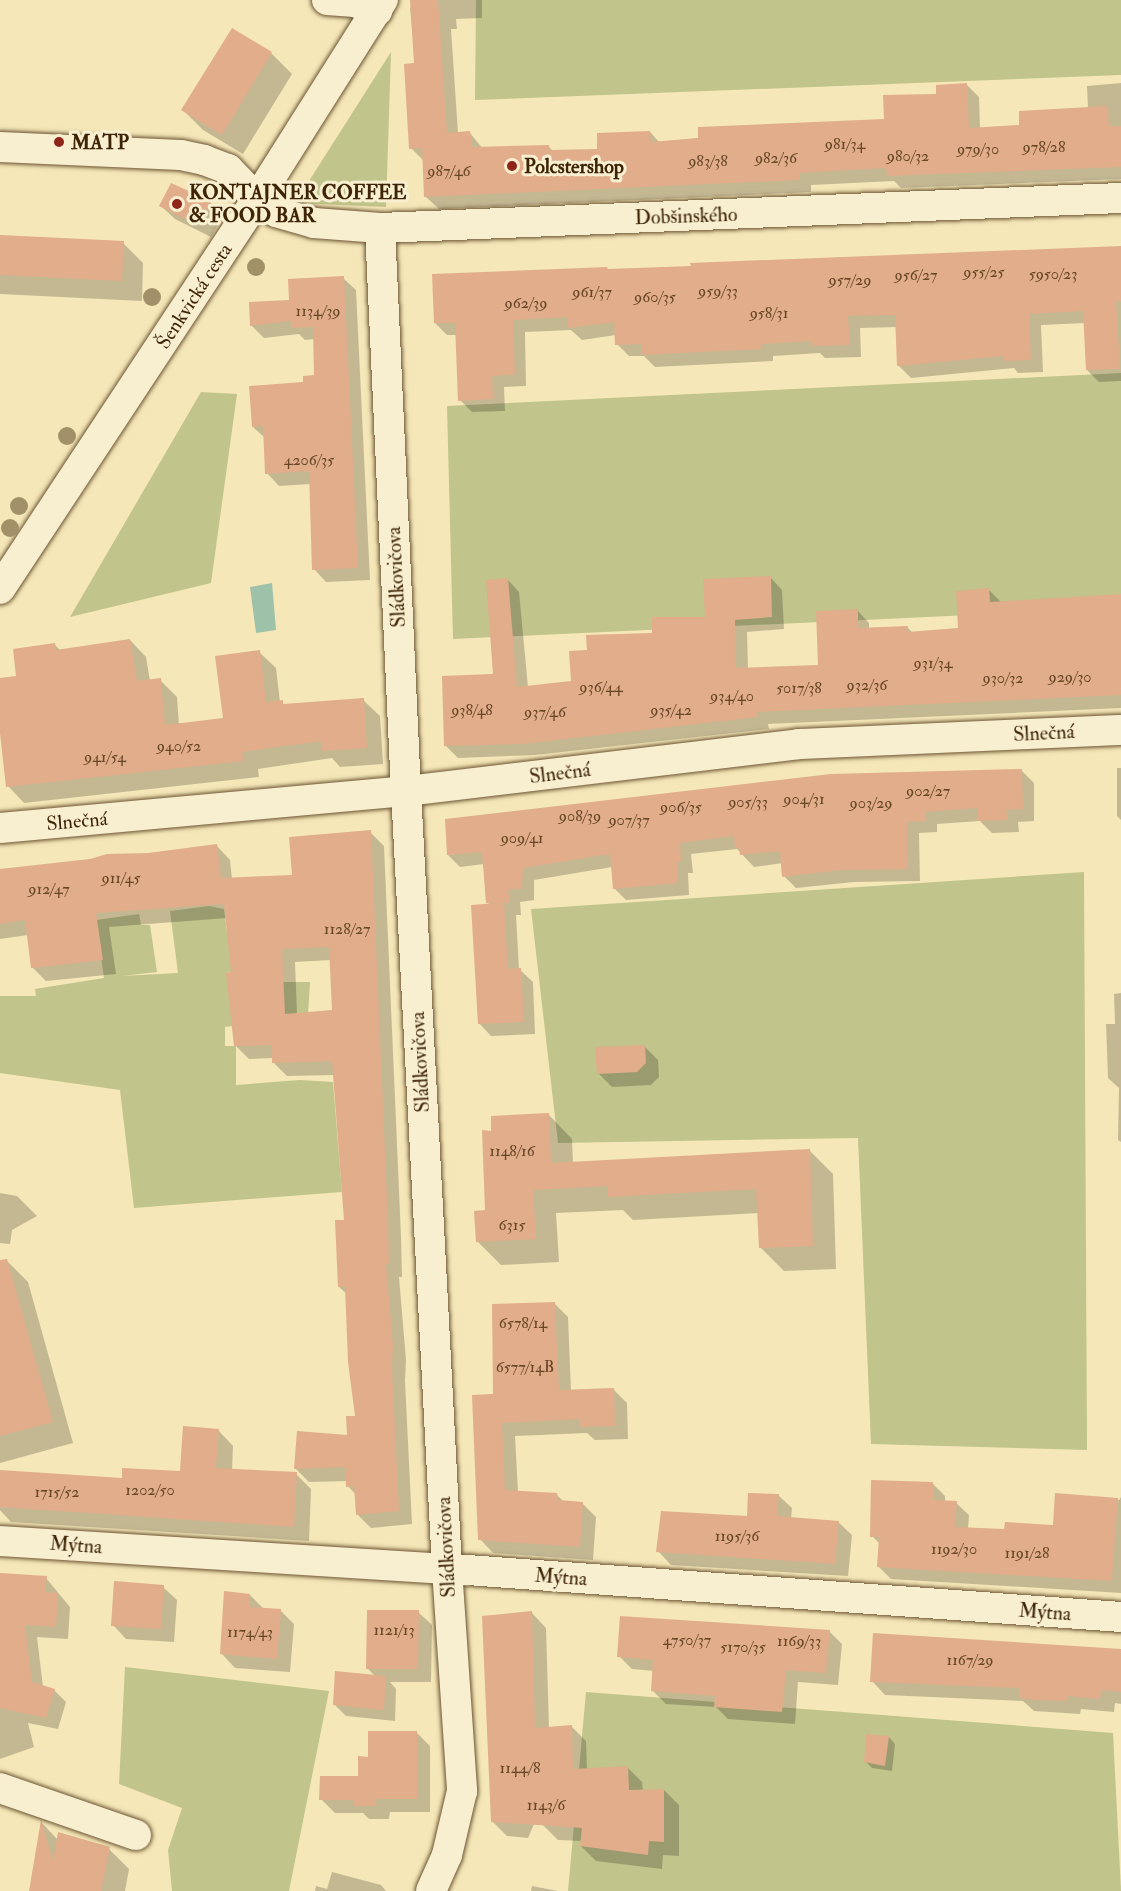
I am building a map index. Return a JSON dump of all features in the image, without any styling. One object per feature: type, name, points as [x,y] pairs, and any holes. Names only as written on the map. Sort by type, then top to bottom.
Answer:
[{"type":"street","points":[[327,0],[380,6]]},
{"type":"street","name":"Šenkvická cesta","points":[[0,590],[257,200],[380,6]]},
{"type":"street","name":"Dobšinského","points":[[0,147],[181,155],[228,169],[257,200],[276,212],[314,223],[380,228],[1121,198]]},
{"type":"street","name":"Sládkovičova","points":[[380,228],[406,791],[447,1569],[462,1791],[447,1855],[431,1891]]},
{"type":"street","name":"Slnečná","points":[[0,828],[406,791],[799,744],[1121,730]]},
{"type":"street","name":"Mýtna","points":[[0,1540],[1121,1617]]},
{"type":"street","points":[[0,1788],[136,1835]]},
{"type":"shaded area","points":[[476,0],[1121,0],[1121,75],[475,100]]},
{"type":"shaded area","points":[[391,52],[386,207],[295,203]]},
{"type":"shaded area","points":[[1121,373],[1121,608],[453,639],[447,406]]},
{"type":"shaded area","points":[[201,392],[237,394],[211,583],[70,617]]},
{"type":"shaded area","points":[[272,583],[276,630],[256,633],[250,587]]},
{"type":"shaded area","points":[[1084,872],[1087,1450],[871,1444],[858,1138],[558,1143],[531,909]]},
{"type":"shaded area","points":[[209,906],[224,909],[227,932],[244,931],[283,968],[226,973],[283,982],[310,982],[308,1014],[285,1014],[249,1024],[225,1027],[225,1046],[236,1046],[236,1085],[300,1080],[333,1082],[342,1192],[134,1208],[120,1090],[0,1073],[0,996],[36,996],[35,989],[104,978],[96,920],[139,914],[141,925],[150,925],[157,972],[122,976],[178,973],[170,911]]},
{"type":"shaded area","points":[[125,1667],[329,1691],[289,1891],[172,1891],[168,1850],[182,1808],[119,1784]]},
{"type":"shaded area","points":[[586,1692],[1113,1733],[1121,1891],[568,1891]]},
{"type":"building","points":[[410,0],[438,0],[447,133],[470,131],[472,147],[549,145],[549,150],[597,149],[597,133],[650,131],[651,142],[698,138],[698,127],[884,119],[883,95],[936,94],[936,85],[967,83],[969,128],[1019,125],[1019,111],[1108,106],[1109,126],[1121,126],[1121,167],[887,176],[886,168],[799,173],[799,180],[424,197],[422,148],[409,149],[404,64],[414,63]]},
{"type":"building","points":[[232,28],[272,52],[222,135],[181,110]]},
{"type":"building","points":[[171,183],[211,201],[197,225],[159,206]]},
{"type":"building","points":[[0,235],[124,241],[122,281],[0,275]]},
{"type":"building","points":[[1121,246],[1121,301],[1116,301],[1120,369],[1086,370],[1083,311],[1029,314],[1031,360],[1004,361],[1004,356],[897,366],[895,315],[848,316],[850,345],[811,346],[811,341],[761,344],[761,349],[641,355],[641,344],[615,345],[614,322],[568,328],[567,317],[513,320],[515,374],[492,376],[493,399],[458,401],[455,323],[434,323],[432,274],[691,266],[690,263]]},
{"type":"building","points":[[344,276],[358,568],[312,570],[309,471],[265,474],[263,426],[252,427],[249,386],[303,382],[303,376],[314,375],[313,327],[291,328],[291,321],[250,326],[249,302],[289,300],[288,279]]},
{"type":"building","points":[[771,576],[772,617],[735,620],[736,668],[818,665],[816,611],[858,609],[858,628],[908,626],[908,632],[958,628],[956,591],[989,588],[990,602],[1121,594],[1121,695],[757,712],[758,717],[522,744],[444,746],[442,676],[493,674],[486,580],[508,578],[517,687],[571,681],[569,651],[587,650],[586,635],[652,633],[652,617],[705,617],[703,579]]},
{"type":"building","points":[[130,639],[137,681],[161,678],[165,725],[223,718],[215,656],[260,650],[266,702],[283,700],[283,704],[364,698],[367,748],[322,751],[321,741],[242,752],[244,761],[6,787],[0,733],[0,678],[16,676],[13,649],[55,643],[56,650]]},
{"type":"building","points":[[1022,769],[1023,809],[1006,810],[1008,820],[978,821],[978,808],[926,812],[926,821],[907,822],[908,869],[841,870],[782,877],[780,851],[740,855],[739,848],[735,849],[734,836],[680,843],[681,861],[677,862],[678,883],[613,889],[610,854],[523,868],[522,888],[508,890],[510,903],[504,903],[508,969],[521,968],[524,1022],[478,1024],[471,905],[497,903],[486,903],[482,852],[447,855],[445,819],[831,774]]},
{"type":"building","points":[[371,830],[388,1221],[389,1264],[386,1264],[393,1345],[399,1511],[356,1515],[354,1486],[346,1487],[345,1467],[294,1469],[297,1431],[347,1435],[346,1416],[355,1416],[348,1362],[345,1287],[338,1287],[335,1220],[344,1220],[332,1061],[272,1063],[272,1045],[234,1046],[226,973],[231,972],[224,904],[96,913],[103,960],[31,968],[25,920],[0,924],[0,869],[90,859],[107,854],[148,853],[217,844],[221,878],[292,875],[289,837]],"holes":[[[329,947],[332,1010],[285,1014],[282,949]]]},
{"type":"building","points":[[645,1045],[646,1063],[637,1072],[597,1074],[595,1047]]},
{"type":"building","points":[[549,1113],[551,1163],[810,1149],[813,1246],[759,1248],[756,1189],[608,1197],[608,1186],[533,1190],[536,1239],[476,1242],[474,1211],[485,1210],[482,1130],[491,1131],[491,1116]]},
{"type":"building","points":[[7,1259],[53,1422],[0,1436],[0,1260]]},
{"type":"building","points":[[555,1302],[559,1390],[614,1388],[615,1426],[579,1427],[579,1419],[502,1423],[505,1490],[557,1493],[558,1500],[583,1502],[580,1547],[478,1540],[472,1395],[493,1394],[492,1304]]},
{"type":"building","points":[[183,1426],[219,1429],[216,1468],[297,1472],[294,1527],[0,1507],[0,1470],[122,1478],[122,1468],[180,1471]]},
{"type":"building","points":[[871,1480],[933,1482],[933,1500],[957,1501],[955,1527],[1004,1529],[1005,1522],[1053,1525],[1055,1493],[1118,1498],[1112,1581],[877,1567],[879,1537],[870,1537]]},
{"type":"building","points":[[748,1493],[779,1494],[777,1516],[839,1521],[835,1564],[656,1552],[661,1511],[747,1516]]},
{"type":"building","points":[[0,1573],[47,1576],[45,1592],[58,1593],[56,1627],[25,1625],[32,1682],[55,1689],[46,1718],[0,1708]]},
{"type":"building","points":[[114,1581],[164,1585],[161,1629],[111,1626]]},
{"type":"building","points":[[224,1591],[250,1594],[250,1607],[281,1609],[277,1659],[220,1654]]},
{"type":"building","points":[[367,1610],[419,1610],[418,1669],[366,1669]]},
{"type":"building","points":[[532,1611],[535,1728],[572,1725],[573,1769],[628,1766],[629,1790],[664,1789],[664,1842],[649,1841],[648,1855],[580,1846],[582,1828],[491,1822],[482,1616]]},
{"type":"building","points":[[620,1616],[830,1630],[826,1673],[786,1670],[782,1712],[714,1707],[715,1696],[651,1691],[653,1660],[617,1657]]},
{"type":"building","points":[[873,1633],[1121,1649],[1121,1692],[1102,1690],[1100,1699],[1068,1696],[1067,1701],[1037,1700],[1019,1698],[1019,1688],[870,1682]]},
{"type":"building","points":[[335,1671],[386,1676],[384,1710],[333,1705]]},
{"type":"building","points":[[368,1731],[417,1731],[417,1799],[376,1799],[376,1806],[354,1806],[354,1800],[319,1800],[320,1776],[358,1776],[358,1756],[368,1757]]},
{"type":"building","points":[[866,1734],[889,1736],[885,1766],[864,1762]]},
{"type":"building","points":[[41,1820],[53,1861],[58,1832],[110,1847],[101,1891],[29,1891]]},
{"type":"place","name":"MATP","points":[[59,142]]},
{"type":"place","name":"Polcstershop","points":[[512,166]]},
{"type":"place","name":"KONTAJNER COFFEE & FOOD BAR","points":[[177,204]]}]
